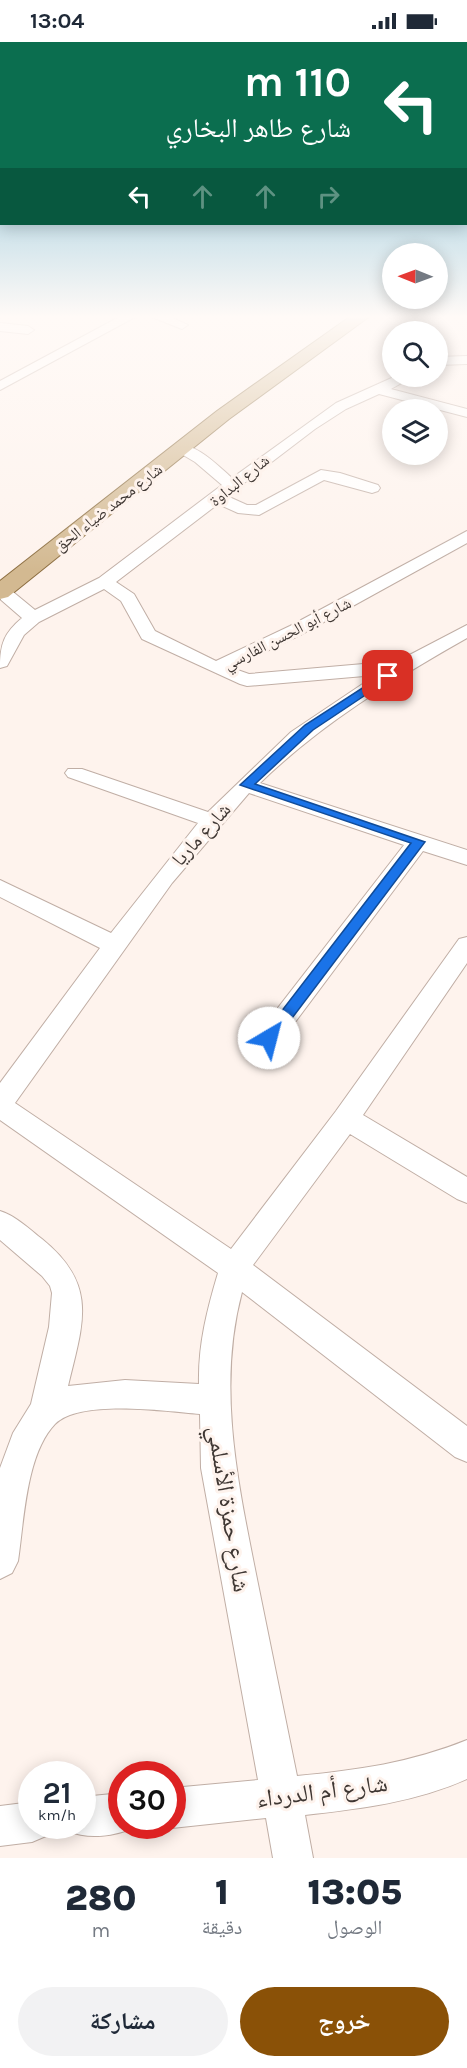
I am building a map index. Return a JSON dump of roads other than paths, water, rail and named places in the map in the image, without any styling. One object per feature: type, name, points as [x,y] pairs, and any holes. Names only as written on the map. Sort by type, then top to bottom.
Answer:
[{"type":"main road","name":"شارع محمد ضياء الحق","points":[[0,570],[151,451],[220,401]]},
{"type":"main road","name":"شارع محمد ضياء الحق","points":[[0,592],[244,401]]},
{"type":"street","name":"شارع البداوة","points":[[105,582],[310,426],[341,406],[354,401]]},
{"type":"street","points":[[421,401],[467,413]]},
{"type":"street","points":[[180,449],[200,459],[232,486]]},
{"type":"street","points":[[218,498],[244,510],[259,510],[321,475],[335,476],[372,488]]},
{"type":"street","name":"شارع أبو الحسن الفارسي","points":[[105,582],[128,598],[148,635],[216,668],[296,630],[467,536]]},
{"type":"street","points":[[0,662],[16,633],[33,618],[105,582]]},
{"type":"street","points":[[0,592],[33,618]]},
{"type":"street","name":"شارع ماريا","points":[[2,1098],[113,944],[211,819],[309,727],[404,666],[467,630]]},
{"type":"street","points":[[216,668],[247,680],[404,666]]},
{"type":"street","points":[[75,773],[211,819]]},
{"type":"street","points":[[246,785],[467,858]]},
{"type":"street","points":[[269,1038],[419,842]]},
{"type":"street","points":[[0,888],[113,944]]},
{"type":"street","name":"شارع حمزة الأسلمي","points":[[293,1858],[279,1797],[218,1468],[214,1364],[220,1318],[234,1268],[346,1118],[467,945]]},
{"type":"street","points":[[2,1098],[234,1268],[467,1446]]},
{"type":"street","points":[[346,1118],[467,1191]]},
{"type":"street","points":[[0,1223],[50,1265],[65,1282],[68,1310],[45,1413],[30,1436],[17,1466],[0,1561]]},
{"type":"street","points":[[45,1413],[69,1400],[101,1395],[214,1400]]},
{"type":"street","name":"شارع أم الدرداء","points":[[186,1807],[374,1788],[447,1768],[467,1758]]},
{"type":"street","points":[[0,1826],[18,1824]]}]
